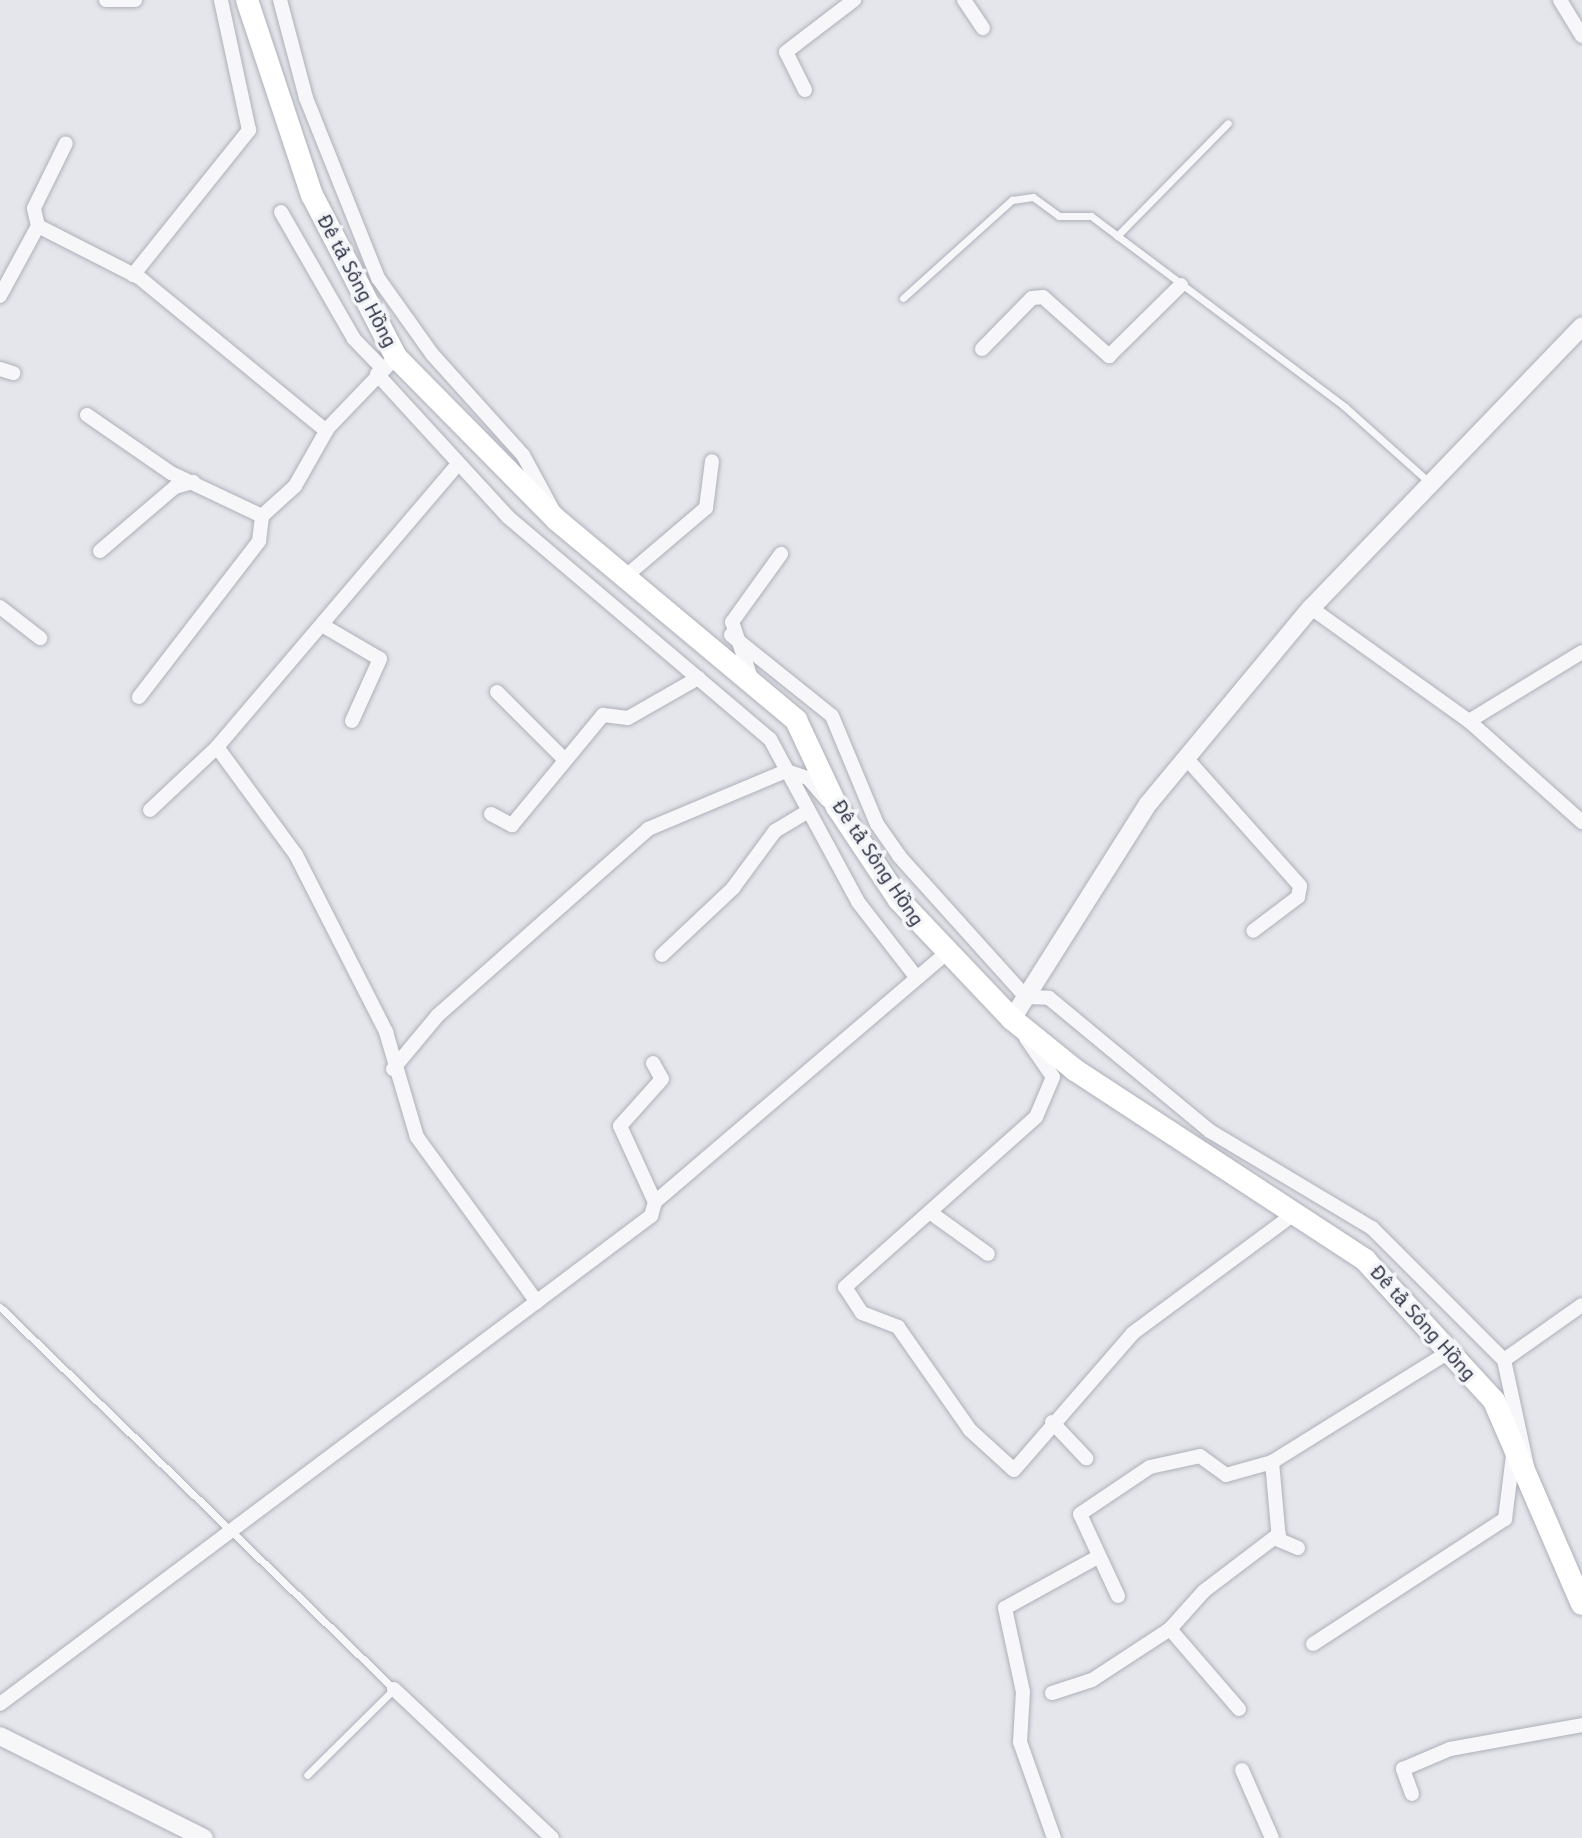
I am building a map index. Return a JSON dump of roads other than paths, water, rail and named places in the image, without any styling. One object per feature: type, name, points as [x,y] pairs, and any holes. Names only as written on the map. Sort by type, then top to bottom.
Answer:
[{"type":"main road","name":"Đê tả Sông Hồng","points":[[247,0],[312,195],[358,282],[385,366],[557,520],[796,720],[837,807],[880,873],[944,955],[1012,1019],[1075,1070],[1365,1260],[1494,1401],[1582,1604]]},
{"type":"street","points":[[106,0],[135,0]]},
{"type":"street","points":[[133,275],[249,130],[221,0]]},
{"type":"street","points":[[280,0],[306,98],[358,236],[432,354],[523,455],[550,493],[557,520]]},
{"type":"street","points":[[805,90],[786,52],[854,0]]},
{"type":"street","points":[[964,0],[983,28]]},
{"type":"street","points":[[1560,0],[1582,36]]},
{"type":"street","points":[[0,296],[38,226],[34,208],[66,143]]},
{"type":"street","points":[[281,212],[354,339],[385,366],[458,464],[508,517],[770,739],[858,902],[917,978]]},
{"type":"street","points":[[38,226],[133,275],[225,341],[326,431]]},
{"type":"street","points":[[358,236],[358,282]]},
{"type":"street","points":[[982,349],[1032,298],[1043,297],[1109,356],[1181,285]]},
{"type":"street","points":[[1294,1214],[1133,1333],[1052,1422],[1014,1470],[970,1430],[891,1319],[867,1316],[846,1292],[1036,1117],[1053,1077],[1012,1019],[1148,804],[1311,608],[1582,326]]},
{"type":"street","points":[[139,697],[259,541],[262,516],[295,486],[326,431],[385,366]]},
{"type":"street","points":[[87,415],[194,482],[262,516]]},
{"type":"street","points":[[626,576],[706,508],[712,461]]},
{"type":"street","points":[[150,810],[217,747],[458,464]]},
{"type":"street","points":[[100,551],[175,487],[194,482]]},
{"type":"street","points":[[755,685],[731,635],[739,608],[781,554]]},
{"type":"street","points":[[0,607],[40,638]]},
{"type":"street","points":[[1311,608],[1469,721],[1582,822]]},
{"type":"street","points":[[322,625],[380,659],[352,721]]},
{"type":"street","points":[[731,635],[832,716],[877,824],[924,891],[1026,997],[1049,998],[1210,1131],[1362,1220],[1504,1360],[1529,1451],[1526,1477]]},
{"type":"street","points":[[1469,721],[1582,653]]},
{"type":"street","points":[[491,814],[512,825],[603,715],[628,718],[698,678]]},
{"type":"street","points":[[497,692],[565,760]]},
{"type":"street","points":[[217,747],[288,839],[386,1032],[393,1069],[417,1137],[537,1302]]},
{"type":"street","points":[[1187,759],[1300,886],[1298,897],[1253,931]]},
{"type":"street","points":[[393,1069],[438,1015],[631,840],[786,771],[808,778],[837,807]]},
{"type":"street","points":[[662,955],[733,888],[775,831],[807,812]]},
{"type":"street","points":[[877,824],[880,873]]},
{"type":"street","points":[[0,1704],[651,1216],[655,1202],[944,955]]},
{"type":"street","points":[[653,1063],[662,1079],[620,1126],[655,1202]]},
{"type":"street","points":[[931,1213],[988,1254]]},
{"type":"street","points":[[1504,1360],[1582,1305]]},
{"type":"street","points":[[1118,1596],[1077,1517],[1150,1467],[1200,1456],[1226,1475],[1272,1462],[1449,1352]]},
{"type":"street","points":[[1052,1422],[1086,1458]]},
{"type":"street","points":[[1313,1644],[1505,1519],[1514,1448]]},
{"type":"street","points":[[1272,1462],[1279,1534],[1298,1548]]},
{"type":"street","points":[[1052,1693],[1092,1680],[1170,1629],[1204,1591],[1279,1534]]},
{"type":"street","points":[[1054,1838],[1020,1742],[1023,1692],[1005,1608],[1096,1558]]},
{"type":"street","points":[[1170,1629],[1239,1709]]},
{"type":"street","points":[[394,1689],[552,1838]]},
{"type":"street","points":[[1412,1794],[1403,1769],[1450,1749],[1582,1725]]},
{"type":"street","points":[[0,1736],[204,1838]]},
{"type":"street","points":[[1242,1770],[1272,1838]]},
{"type":"lane","points":[[1117,236],[1228,123]]},
{"type":"lane","points":[[903,298],[1012,200],[1033,197],[1059,216],[1091,216],[1345,407],[1430,483]]},
{"type":"lane","points":[[0,1307],[235,1528],[394,1689],[307,1775]]}]
